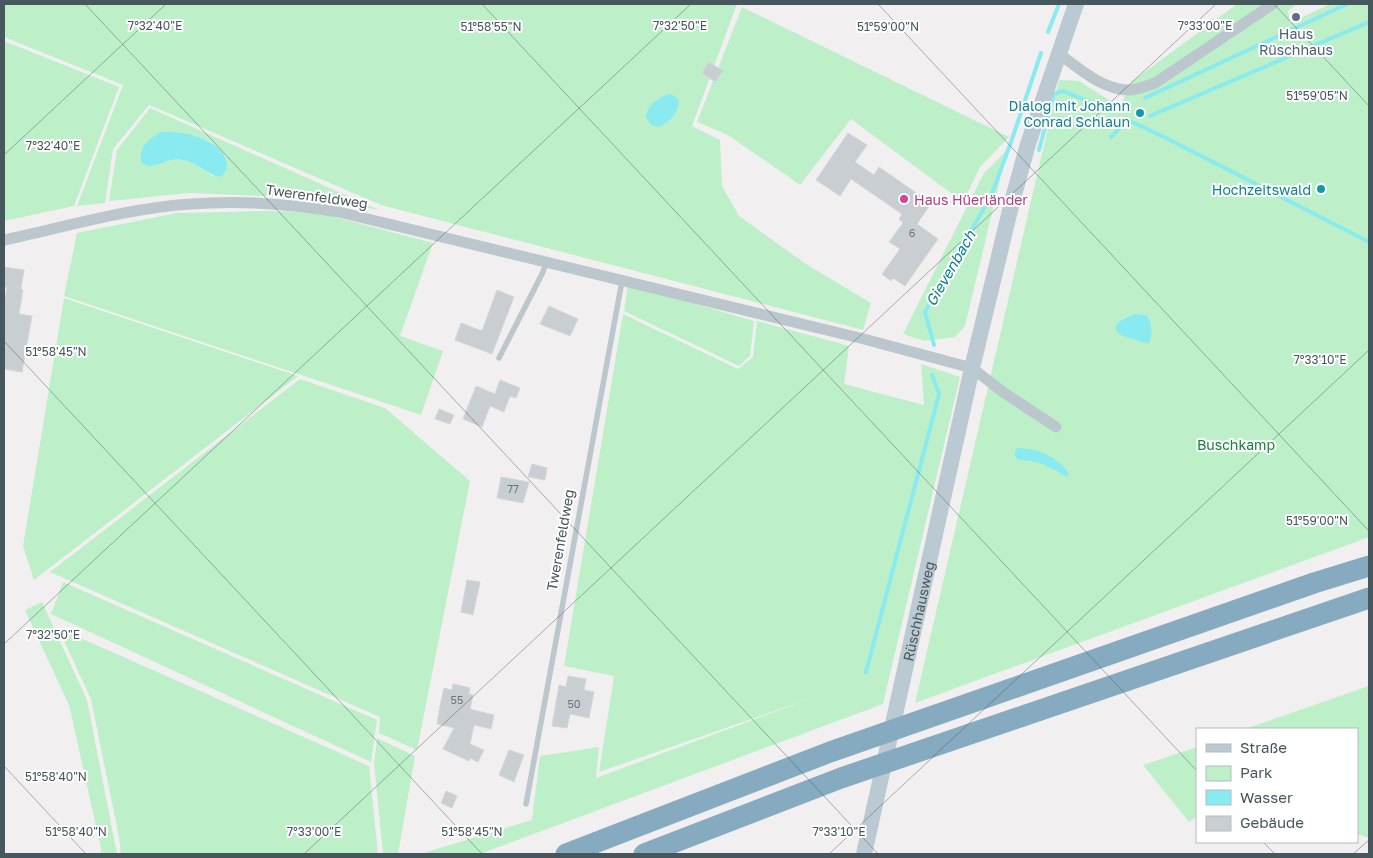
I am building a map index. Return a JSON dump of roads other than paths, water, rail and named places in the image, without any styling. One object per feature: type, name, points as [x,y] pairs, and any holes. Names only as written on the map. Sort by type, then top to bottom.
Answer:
[{"type":"highway","points":[[566,854],[830,752],[1314,583],[1369,566]]},
{"type":"highway","points":[[644,854],[841,778],[1369,598]]},
{"type":"main road","name":"Rüschhausweg","points":[[864,854],[972,368],[1012,202],[1028,144],[1076,4]]},
{"type":"street","points":[[1058,53],[1106,85],[1130,90],[1142,88],[1155,82],[1273,4]]},
{"type":"street","name":"Twerenfeldweg","points":[[4,240],[140,211],[173,206],[231,202],[313,208],[364,217],[546,263],[864,339],[972,368]]},
{"type":"street","points":[[972,368],[1003,392],[1056,427]]},
{"type":"lane","points":[[499,358],[546,263]]},
{"type":"lane","name":"Twerenfeldweg","points":[[526,804],[622,280]]},
{"type":"water","points":[[671,94],[679,101],[675,113],[670,120],[659,127],[651,125],[646,117],[651,105]]},
{"type":"water","points":[[161,132],[184,133],[199,137],[214,145],[225,156],[226,170],[221,177],[182,160],[150,166],[146,165],[141,162],[141,152],[148,141]]},
{"type":"water","points":[[1135,314],[1147,315],[1149,318],[1151,333],[1149,343],[1126,337],[1117,332],[1116,328],[1119,322]]},
{"type":"water","points":[[1017,448],[1025,448],[1046,454],[1064,467],[1069,473],[1067,477],[1050,467],[1018,460],[1014,454]]},
{"type":"waterway","name":"Gievenbach","points":[[1048,32],[1059,4]]},
{"type":"waterway","points":[[1145,98],[1347,4]]},
{"type":"waterway","points":[[1150,116],[1369,22]]},
{"type":"waterway","name":"Gievenbach","points":[[934,345],[925,312],[991,196],[1041,53]]},
{"type":"waterway","points":[[1039,150],[1054,94],[1063,91],[1102,107]]},
{"type":"waterway","points":[[1111,137],[1128,120],[1369,242]]},
{"type":"waterway","name":"Gievenbach","points":[[866,672],[939,394],[932,375]]},
{"type":"place","name":"Haus Rüschhaus","points":[[1296,17]]},
{"type":"place","name":"Dialog mit Johann Conrad Schlaun","points":[[1140,113]]},
{"type":"place","name":"Hochzeitswald","points":[[1321,189]]},
{"type":"place","name":"Haus Hüerländer","points":[[904,199]]},
{"type":"park label","name":"Buschkamp","points":[[1236,444]]}]
